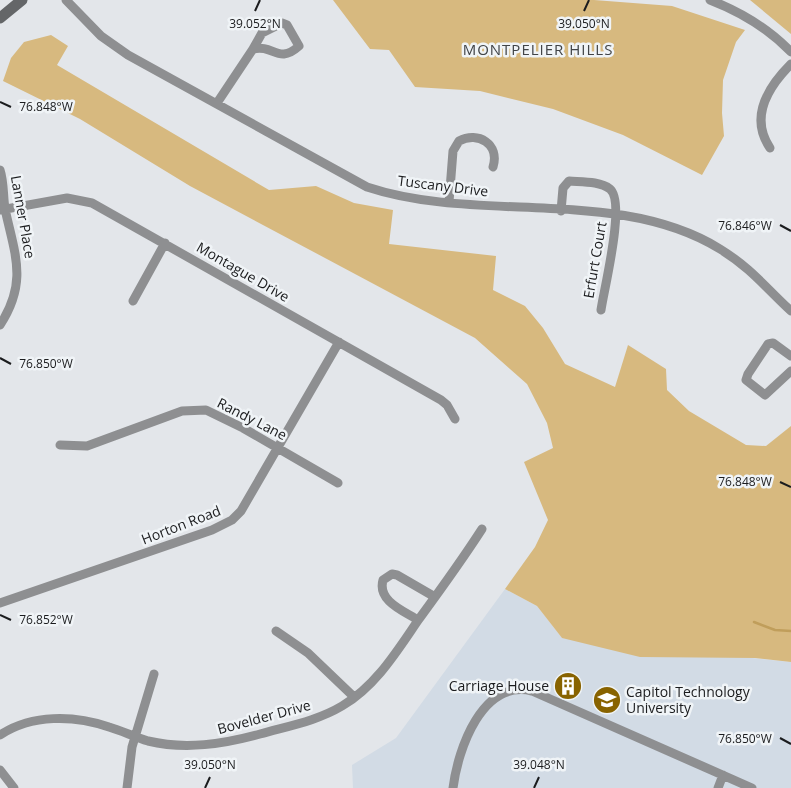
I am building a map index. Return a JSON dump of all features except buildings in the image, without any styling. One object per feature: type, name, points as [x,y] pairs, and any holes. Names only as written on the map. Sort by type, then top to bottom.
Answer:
[{"type":"main road","points":[[0,18],[22,0]]},
{"type":"street","name":"Tuscany Drive","points":[[66,0],[101,36],[128,55],[367,187],[405,197],[617,215],[664,225],[702,239],[755,274],[789,306]]},
{"type":"street","points":[[710,0],[740,13],[766,28],[791,52]]},
{"type":"street","points":[[217,103],[262,33],[282,23],[288,25],[299,46],[290,54],[284,55],[262,48],[253,49]]},
{"type":"street","points":[[770,148],[761,132],[760,116],[774,84],[791,64]]},
{"type":"street","points":[[449,202],[453,150],[459,141],[473,138],[481,139],[492,146],[495,152],[493,167]]},
{"type":"street","name":"Lanner Place","points":[[0,170],[3,209],[17,255],[18,274],[15,295],[0,325]]},
{"type":"street","points":[[561,211],[561,195],[565,184],[569,181],[584,182],[610,189],[615,194],[617,215]]},
{"type":"street","name":"Montague Drive","points":[[3,209],[49,200],[80,199],[110,212],[440,400],[447,405],[455,418]]},
{"type":"street","name":"Erfurt Court","points":[[601,310],[617,215]]},
{"type":"street","points":[[133,301],[165,243]]},
{"type":"street","name":"Horton Road","points":[[0,604],[228,522],[241,512],[339,342]]},
{"type":"street","points":[[791,356],[773,343],[768,344],[746,380],[766,395],[791,371]]},
{"type":"street","name":"Randy Lane","points":[[60,445],[87,446],[182,412],[206,410],[279,448],[338,483]]},
{"type":"street","name":"Bovelder Drive","points":[[0,735],[27,723],[62,719],[91,722],[135,736],[183,746],[227,742],[304,722],[335,709],[354,697],[378,676],[482,529]]},
{"type":"street","points":[[418,620],[384,596],[381,587],[383,580],[392,574],[397,574],[435,597]]},
{"type":"street","points":[[276,631],[308,653],[354,697]]},
{"type":"street","points":[[127,788],[129,762],[135,736],[154,674]]},
{"type":"street","points":[[453,788],[462,752],[479,717],[503,692],[519,688],[532,691],[752,788]]},
{"type":"street","points":[[0,770],[14,788]]},
{"type":"street","points":[[718,788],[723,775]]},
{"type":"shaded area","points":[[333,0],[594,0],[672,6],[745,30],[736,42],[723,80],[722,113],[724,136],[702,175],[623,135],[553,109],[480,91],[415,87],[389,50],[370,49]]},
{"type":"shaded area","points":[[750,0],[791,0],[791,34]]},
{"type":"shaded area","points":[[51,35],[68,46],[57,65],[269,190],[316,186],[354,203],[393,210],[389,244],[496,256],[493,290],[525,306],[543,328],[565,364],[615,387],[628,345],[666,369],[667,390],[689,411],[746,445],[766,446],[791,426],[791,662],[755,658],[640,657],[562,638],[537,606],[505,589],[535,547],[548,520],[524,462],[553,448],[547,423],[527,384],[475,338],[190,186],[80,119],[3,81],[11,58],[24,42]]},
{"type":"shaded area","name":"Capitol Technology University","points":[[505,589],[537,606],[562,638],[791,662],[791,788],[353,788],[352,765],[396,738]]},
{"type":"waterway","points":[[754,622],[775,630],[791,631]]},
{"type":"place","name":"Carriage House","points":[[568,686]]},
{"type":"place","name":"Capitol Technology University","points":[[607,700]]},
{"type":"district","name":"MONTPELIER HILLS","points":[[538,50]]}]
